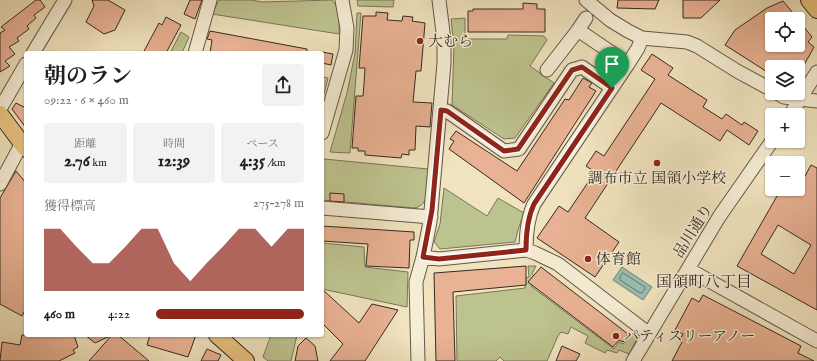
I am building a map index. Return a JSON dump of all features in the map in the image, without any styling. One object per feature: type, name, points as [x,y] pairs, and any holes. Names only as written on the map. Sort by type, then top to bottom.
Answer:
[{"type":"main road","points":[[809,0],[817,10]]},
{"type":"main road","points":[[0,114],[24,146]]},
{"type":"main road","points":[[232,340],[246,361]]},
{"type":"street","points":[[34,51],[65,0]]},
{"type":"street","points":[[196,51],[210,0]]},
{"type":"street","points":[[324,126],[346,50],[347,28],[342,0]]},
{"type":"street","points":[[418,361],[416,282],[431,217],[444,63],[444,40],[439,0]]},
{"type":"street","points":[[586,0],[610,20],[642,38],[687,42],[697,46],[765,86]]},
{"type":"street","points":[[547,70],[586,18]]},
{"type":"street","points":[[578,30],[628,64]]},
{"type":"street","points":[[526,250],[528,223],[534,204],[628,64],[638,48],[642,38]]},
{"type":"street","points":[[0,109],[24,67]]},
{"type":"street","points":[[441,110],[447,111],[504,151],[512,150],[518,149],[572,70],[582,67],[612,88]]},
{"type":"street","points":[[805,92],[817,72]]},
{"type":"street","points":[[805,100],[817,101]]},
{"type":"street","points":[[0,184],[24,146]]},
{"type":"street","name":"品川通り","points":[[633,361],[720,217],[767,148]]},
{"type":"street","points":[[324,208],[431,217]]},
{"type":"street","points":[[423,257],[439,259],[526,250],[540,254],[558,264],[649,334]]},
{"type":"street","points":[[688,269],[817,341]]},
{"type":"green space","points":[[219,0],[251,0],[262,2],[332,0],[338,11],[339,34],[212,14]]},
{"type":"green space","points":[[357,0],[394,0],[393,7],[358,6]]},
{"type":"green space","points":[[357,13],[361,13],[350,153],[330,152],[347,93],[355,53]]},
{"type":"green space","points":[[465,18],[465,39],[507,39],[508,35],[544,36],[547,40],[530,66],[554,83],[515,138],[504,139],[452,105],[454,46],[451,19]]},
{"type":"green space","points":[[181,32],[189,37],[183,51],[171,51]]},
{"type":"green space","points":[[324,77],[328,78],[324,94]]},
{"type":"green space","points":[[324,159],[428,169],[428,187],[426,198],[423,203],[414,208],[324,200]]},
{"type":"green space","points":[[444,188],[487,216],[498,198],[524,213],[515,242],[440,249],[434,242],[440,224]]},
{"type":"green space","points":[[324,243],[364,247],[365,267],[408,272],[407,307],[324,289]]},
{"type":"green space","points":[[528,266],[536,266],[532,274],[536,278],[531,286],[614,349],[619,342],[623,344],[631,334],[636,337],[636,341],[629,354],[619,350],[617,353],[607,350],[605,353],[585,343],[588,336],[571,327],[568,334],[561,332],[558,336],[547,361],[504,361],[500,357],[496,361],[457,361],[456,296],[525,288],[525,278],[529,277]]},
{"type":"green space","points":[[270,337],[297,337],[291,361],[268,361],[263,357]]},
{"type":"water","points":[[622,267],[652,287],[643,300],[613,280]]},
{"type":"building","points":[[36,0],[40,0],[45,7],[34,15],[36,18],[27,26],[29,29],[17,38],[19,41],[9,47],[15,54],[5,61],[10,66],[0,72],[0,33],[5,30],[1,27]]},
{"type":"building","points":[[92,0],[108,0],[125,10],[115,30],[104,34],[86,22],[94,6]]},
{"type":"building","points":[[190,0],[202,0],[195,19],[184,14]]},
{"type":"building","points":[[618,0],[659,0],[655,9],[617,8]]},
{"type":"building","points":[[683,0],[720,0],[701,18],[683,18]]},
{"type":"building","points":[[783,1],[792,12],[765,12],[765,52],[805,52],[805,28],[812,37],[808,42],[814,47],[805,63],[805,60],[765,60],[765,71],[725,45],[735,30],[767,8]]},
{"type":"building","points":[[523,3],[537,4],[537,9],[545,9],[545,32],[468,32],[468,11],[473,11],[473,9],[523,9]]},
{"type":"building","points":[[376,12],[388,13],[387,20],[402,21],[403,16],[413,17],[412,21],[425,23],[421,71],[416,71],[413,102],[432,103],[430,127],[416,126],[415,150],[409,150],[409,155],[402,154],[401,158],[365,155],[365,151],[358,151],[358,148],[352,148],[356,96],[363,96],[364,84],[365,68],[359,68],[363,16],[376,16]]},
{"type":"building","points":[[166,17],[181,25],[167,51],[144,51],[159,23],[162,25]]},
{"type":"building","points":[[210,31],[307,49],[307,51],[210,51],[212,40],[207,39]]},
{"type":"building","points":[[324,52],[333,54],[331,65],[324,63]]},
{"type":"building","points":[[652,54],[673,68],[668,75],[707,100],[703,107],[722,119],[726,114],[742,125],[744,122],[758,131],[749,145],[727,130],[720,141],[661,103],[585,218],[619,242],[595,277],[537,238],[559,206],[568,212],[595,172],[586,166],[596,151],[604,156],[655,79],[641,70]]},
{"type":"building","points":[[583,78],[592,83],[589,87],[596,91],[524,203],[449,149],[454,141],[450,139],[456,131],[517,171],[565,99],[569,100]]},
{"type":"building","points":[[16,103],[24,107],[24,125],[12,109]]},
{"type":"building","points":[[811,165],[817,168],[817,310],[737,266],[777,196],[805,196],[805,176]],"holes":[[[778,225],[811,245],[794,274],[761,254]]]},
{"type":"building","points":[[16,171],[24,181],[24,312],[22,316],[0,304],[0,198]]},
{"type":"building","points":[[330,193],[344,194],[344,202],[330,201]]},
{"type":"building","points":[[324,226],[414,232],[414,240],[410,240],[409,268],[366,266],[368,244],[324,241]]},
{"type":"building","points":[[526,266],[526,285],[453,292],[455,361],[436,361],[434,273]]},
{"type":"building","points":[[541,267],[628,334],[623,342],[619,340],[613,347],[528,282]]},
{"type":"building","points":[[324,291],[359,323],[372,304],[398,310],[365,361],[330,361],[343,344],[324,325]]},
{"type":"building","points":[[703,295],[801,346],[798,353],[814,361],[672,361],[682,342],[679,341],[683,334],[675,330],[692,298],[699,302]]},
{"type":"building","points":[[22,335],[24,335],[24,337],[75,337],[78,347],[73,350],[75,353],[59,361],[0,361],[2,342],[20,345]]},
{"type":"building","points":[[88,337],[108,337],[95,343]]},
{"type":"building","points":[[110,337],[120,337],[149,361],[89,361]]},
{"type":"building","points":[[149,337],[195,337],[188,357],[147,345]]},
{"type":"building","points":[[306,338],[315,346],[318,361],[295,361],[298,346]]},
{"type":"building","points":[[562,346],[580,354],[576,361],[556,361]]},
{"type":"building","points":[[207,349],[221,355],[218,361],[201,361]]},
{"type":"place","name":"大むら","points":[[420,41]]},
{"type":"place","name":"調布市立 国領小学校","points":[[657,163]]},
{"type":"place","name":"体育館","points":[[588,259]]},
{"type":"place","name":"パティスリーアノー","points":[[616,336]]},
{"type":"district","name":"国領町八丁目","points":[[704,283]]},
{"type":"route","points":[[582,67],[612,88],[534,204],[528,223],[526,250],[439,259],[423,257],[432,210],[441,110],[447,111],[504,151],[518,149],[572,70],[582,67]]}]
